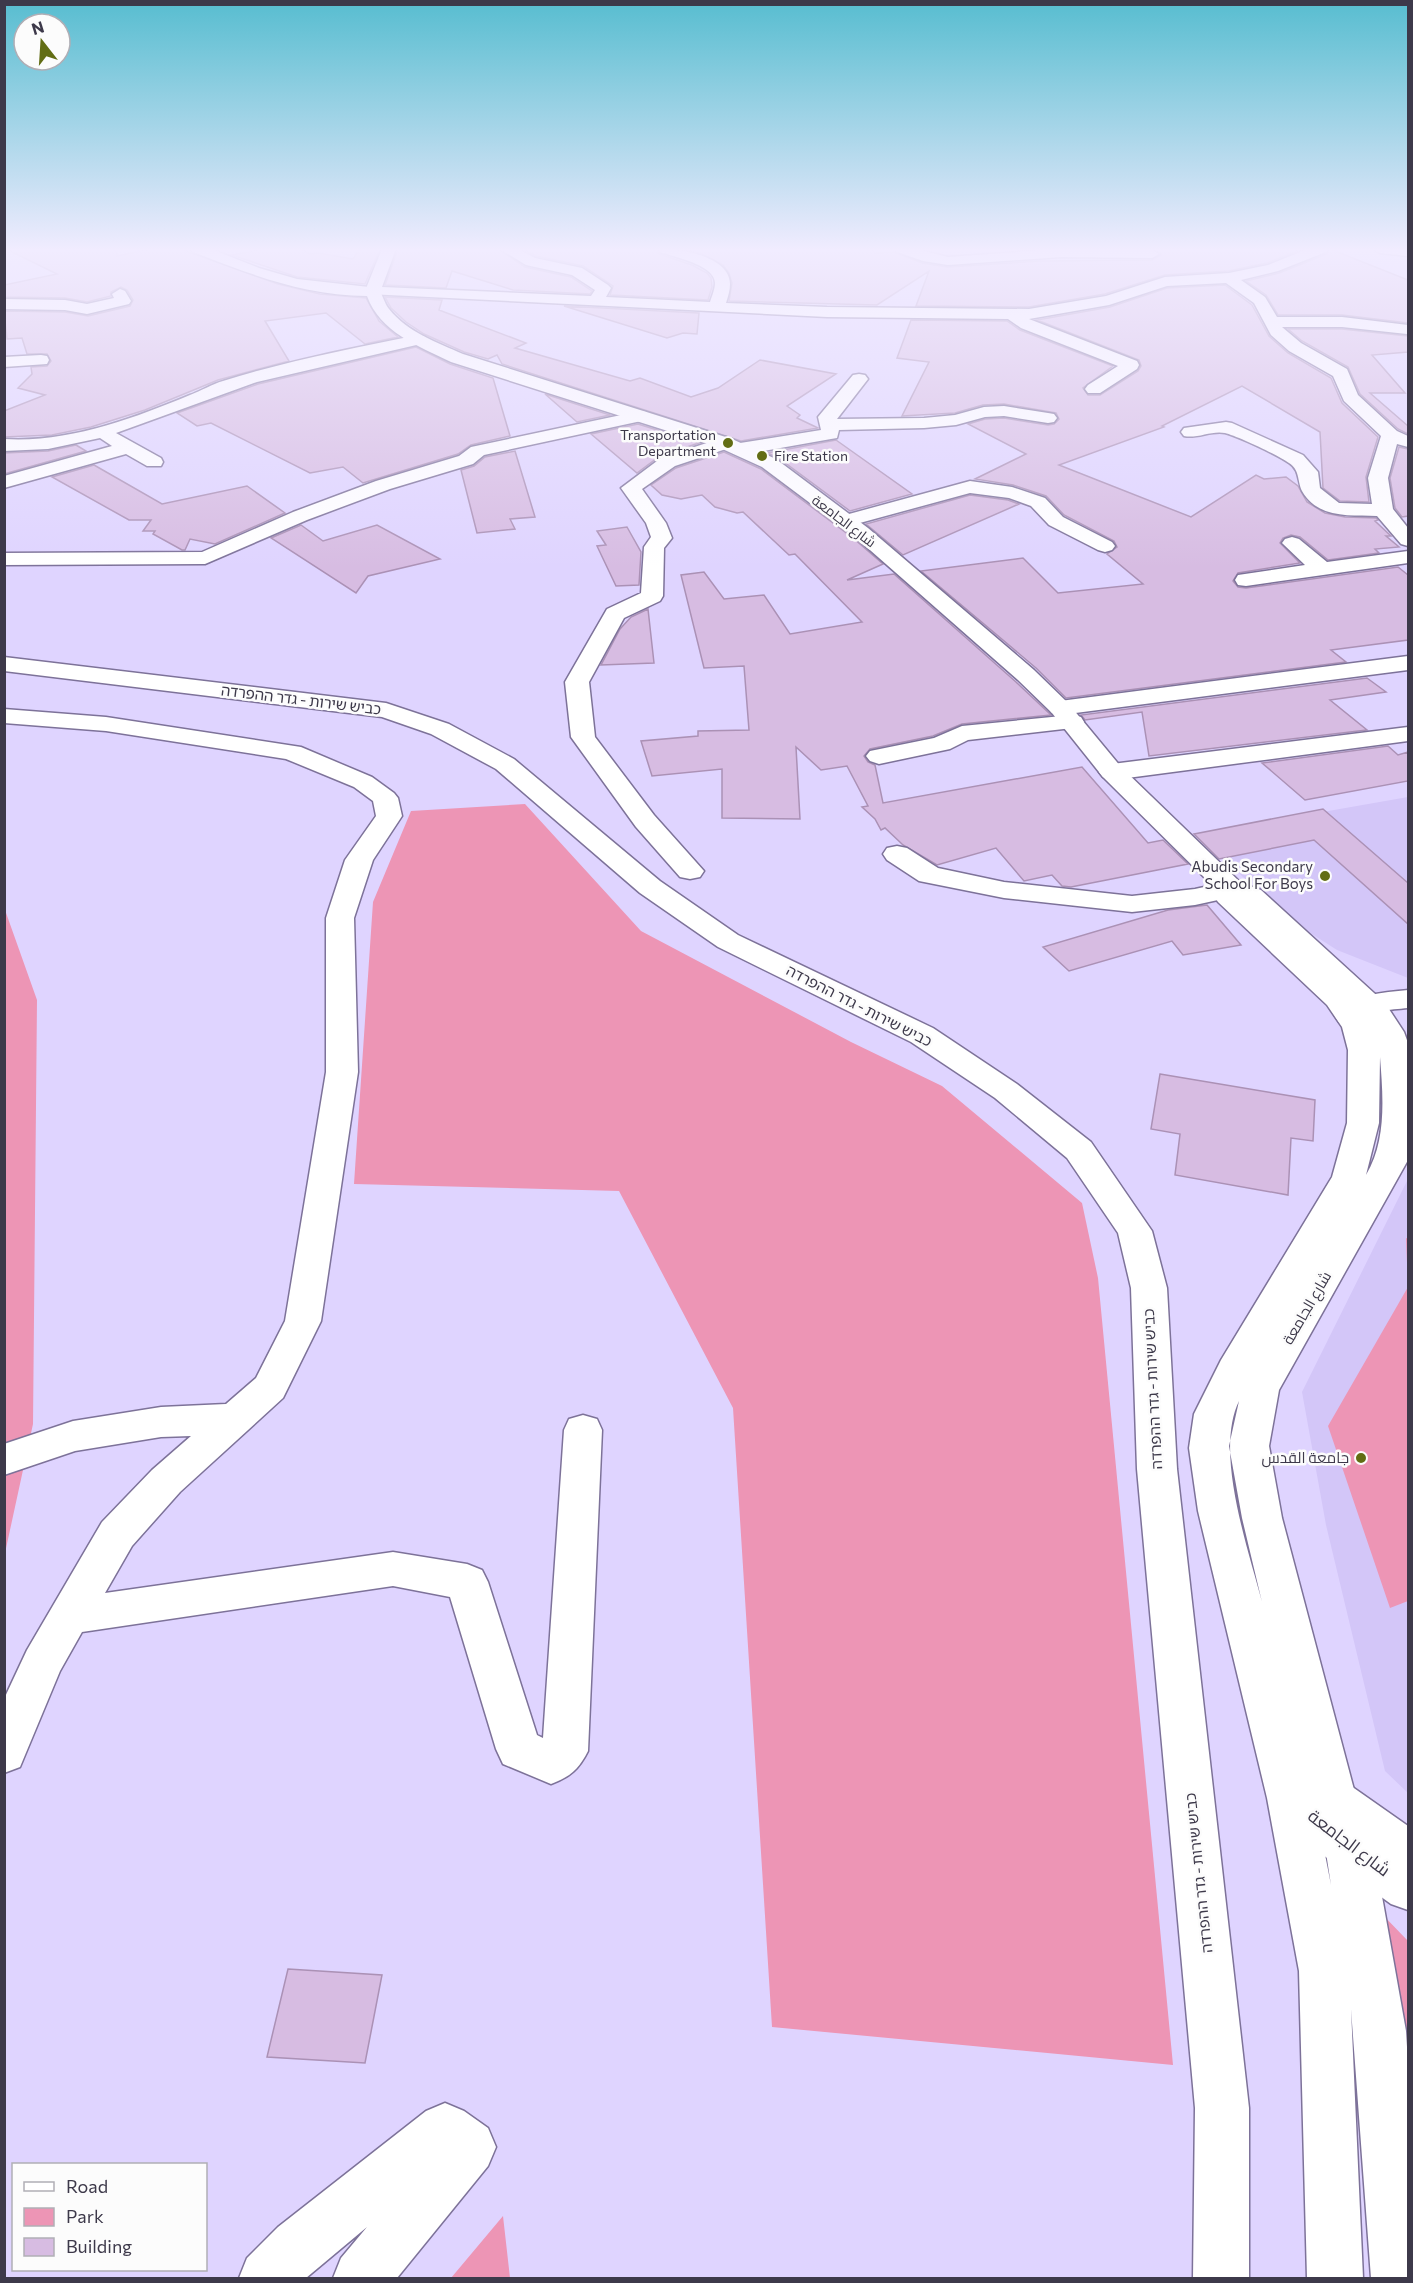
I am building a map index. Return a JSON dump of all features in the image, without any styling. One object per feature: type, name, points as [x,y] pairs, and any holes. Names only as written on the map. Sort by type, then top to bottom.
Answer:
[{"type":"street","points":[[4,445],[32,447],[100,432],[196,399],[226,386],[342,356]]},
{"type":"street","name":"شارع الجامعة","points":[[452,356],[733,446],[769,463],[845,521],[949,606],[1066,715],[1112,772],[1231,889],[1251,896],[1377,1014],[1389,1032],[1394,1046],[1400,1102],[1392,1160],[1260,1390],[1249,1446],[1324,1815],[1408,1887]]},
{"type":"street","points":[[1094,389],[1131,365],[1106,356]]},
{"type":"street","points":[[1310,356],[1341,373],[1350,397],[1400,439],[1378,478],[1383,510],[1408,540]]},
{"type":"street","points":[[4,362],[41,360]]},
{"type":"street","points":[[690,871],[645,821],[584,737],[577,682],[615,614],[651,596],[654,547],[662,538],[656,524],[631,488],[668,462],[733,446],[831,434],[827,417],[859,379]]},
{"type":"street","points":[[829,425],[924,423],[1004,411],[1048,418]]},
{"type":"street","points":[[4,559],[205,558],[300,516],[383,485],[466,460],[478,451],[640,416]]},
{"type":"street","points":[[1190,432],[1226,428],[1235,431],[1296,459],[1308,472],[1311,489],[1321,500],[1335,508],[1383,510]]},
{"type":"street","points":[[100,432],[154,462]]},
{"type":"street","points":[[4,482],[128,448]]},
{"type":"street","points":[[845,521],[970,488],[1012,493],[1038,502],[1056,521],[1105,546]]},
{"type":"street","points":[[1292,543],[1322,569]]},
{"type":"street","points":[[1246,580],[1408,557]]},
{"type":"street","points":[[879,756],[941,744],[962,733],[1166,696],[1408,663]]},
{"type":"street","name":"כביש שירות - גדר ההפרדה","points":[[4,664],[386,710],[440,729],[505,764],[650,887],[728,941],[922,1035],[1006,1091],[1079,1150],[1136,1231],[1149,1288],[1156,1469],[1222,2108],[1221,2278]]},
{"type":"street","points":[[4,716],[106,724],[292,752],[363,782],[385,798],[389,816],[359,860],[340,918],[342,1072],[303,1321],[270,1388],[166,1481],[117,1534],[42,1663],[4,1752]]},
{"type":"street","points":[[1112,772],[1408,734]]},
{"type":"street","points":[[897,854],[929,875],[1005,890],[1132,904],[1196,897],[1231,889]]},
{"type":"street","points":[[1377,1014],[1408,999]]},
{"type":"street","points":[[4,1460],[73,1436],[161,1422],[235,1419]]},
{"type":"street","points":[[70,1616],[393,1569],[467,1582],[519,1749],[551,1763],[565,1751],[583,1430]]},
{"type":"street","points":[[1324,1815],[1324,1971],[1335,2278]]},
{"type":"street","points":[[1324,1815],[1380,2031],[1399,2278]]},
{"type":"street","name":"شارع الجامعة","points":[[1324,1815],[1390,1840],[1408,1859]]},
{"type":"street","points":[[267,2278],[298,2247],[445,2130],[469,2147],[362,2278]]},
{"type":"shaded area","name":"Abudis Secondary School For Boys","points":[[1408,797],[1408,978],[1337,950],[1287,918],[1197,834]]},
{"type":"shaded area","name":"جامعة القدس","points":[[1408,1179],[1408,1793],[1385,1771],[1326,1525],[1302,1392]]},
{"type":"green space","points":[[525,804],[641,931],[851,1042],[942,1086],[1082,1203],[1098,1278],[1173,2065],[772,2027],[733,1408],[619,1191],[354,1184],[373,902],[411,811]]},
{"type":"green space","points":[[5,910],[37,1000],[33,1424],[5,1553]]},
{"type":"green space","points":[[1406,1238],[1408,1239],[1408,1287]]},
{"type":"green space","points":[[1408,1287],[1408,1601],[1390,1608],[1328,1426]]},
{"type":"green space","points":[[1380,1912],[1408,1941],[1408,2278],[1407,2278]]},
{"type":"green space","points":[[503,2216],[510,2278],[451,2278]]},
{"type":"building","points":[[48,356],[286,356],[289,361],[218,380],[145,410],[91,427],[52,435],[4,437],[4,411],[45,395],[18,388],[32,374],[31,367],[47,366],[51,361]]},
{"type":"building","points":[[380,356],[433,356],[450,364],[493,378],[510,436],[471,445],[458,454],[363,483],[343,467],[310,473],[211,423],[197,426],[177,413],[258,384]]},
{"type":"building","points":[[476,356],[496,356],[488,359]]},
{"type":"building","points":[[497,356],[541,356],[630,381],[640,378],[691,397],[718,388],[760,360],[836,374],[787,406],[800,415],[797,418],[818,428],[741,441],[502,364]]},
{"type":"building","points":[[898,356],[1086,356],[1113,366],[1083,388],[1088,395],[1100,395],[1138,371],[1141,366],[1139,360],[1128,356],[1292,356],[1331,378],[1342,403],[1378,437],[1366,477],[1369,502],[1340,501],[1323,488],[1320,432],[1242,386],[1162,426],[1164,427],[1059,465],[1191,517],[1256,475],[1264,479],[1286,477],[1298,486],[1307,502],[1325,513],[1345,517],[1376,518],[1378,520],[1375,521],[1391,536],[1386,536],[1399,547],[1375,549],[1379,553],[1328,560],[1300,537],[1291,535],[1283,538],[1280,543],[1300,563],[1238,573],[1233,581],[1238,587],[1246,588],[1398,567],[1408,575],[1408,640],[1331,650],[1346,662],[1066,698],[1036,668],[921,571],[1023,558],[1058,593],[1143,584],[1107,554],[1117,547],[1114,541],[1064,515],[1046,496],[1013,485],[975,479],[1026,454],[968,424],[985,419],[1004,418],[1048,425],[1054,424],[1059,419],[1056,413],[1004,404],[983,405],[955,413],[902,416],[929,362],[897,358]]},
{"type":"building","points":[[1328,356],[1372,356],[1405,393],[1370,393],[1408,426],[1408,434],[1398,429],[1360,394],[1348,367]]},
{"type":"building","points":[[545,394],[610,415],[577,422]]},
{"type":"building","points":[[638,424],[699,443],[660,456],[637,473],[591,434]]},
{"type":"building","points":[[836,440],[912,494],[850,511],[777,457],[767,453]]},
{"type":"building","points":[[76,445],[86,451],[4,474],[4,453],[48,451]]},
{"type":"building","points":[[1399,447],[1408,449],[1408,516],[1402,517],[1395,508],[1390,478]]},
{"type":"building","points":[[515,451],[535,517],[510,519],[515,529],[477,533],[461,470],[474,466],[485,457]]},
{"type":"building","points":[[724,452],[761,469],[853,538],[883,564],[847,580],[894,574],[1051,715],[962,724],[933,736],[870,749],[864,756],[868,762],[875,765],[883,803],[1082,767],[1148,843],[1163,840],[1188,864],[1071,887],[1062,886],[1052,875],[1024,881],[996,848],[937,865],[903,845],[885,828],[881,830],[875,819],[862,807],[868,806],[847,766],[821,770],[796,747],[800,819],[722,818],[722,769],[652,776],[641,741],[698,736],[698,731],[749,730],[744,666],[704,668],[681,575],[704,572],[724,599],[764,595],[790,634],[862,622],[795,554],[789,555],[743,512],[737,513],[715,507],[702,495],[681,499],[662,495],[651,485],[676,468]]},
{"type":"building","points":[[94,465],[162,504],[247,486],[285,513],[215,544],[190,539],[185,550],[182,550],[153,534],[155,531],[143,531],[151,520],[129,520],[52,477]]},
{"type":"building","points":[[970,495],[1008,500],[1019,504],[903,555],[866,524]]},
{"type":"building","points":[[301,525],[323,541],[377,525],[440,559],[368,576],[356,593],[271,538]]},
{"type":"building","points":[[627,527],[641,552],[639,585],[616,586],[597,546],[606,545],[597,531]]},
{"type":"building","points":[[648,609],[654,663],[601,665],[620,629],[631,617]]},
{"type":"building","points":[[1367,678],[1386,692],[1330,700],[1367,730],[1149,756],[1142,712],[1085,720],[1081,715]]},
{"type":"building","points":[[1388,746],[1398,755],[1408,752],[1408,781],[1305,800],[1262,763]]},
{"type":"building","points":[[1323,809],[1408,883],[1408,924],[1314,840],[1219,859],[1194,834]]},
{"type":"building","points":[[1207,905],[1241,945],[1183,955],[1172,941],[1069,971],[1043,947],[1168,910]]},
{"type":"building","points":[[1160,1074],[1315,1100],[1313,1141],[1291,1138],[1288,1195],[1175,1175],[1180,1134],[1151,1129]]},
{"type":"building","points":[[288,1969],[382,1975],[365,2063],[267,2057]]},
{"type":"place","name":"Transportation Department","points":[[728,443]]},
{"type":"place","name":"Fire Station","points":[[762,456]]},
{"type":"place","name":"Abudis Secondary School For Boys","points":[[1325,876]]},
{"type":"place","name":"جامعة القدس","points":[[1361,1458]]}]
